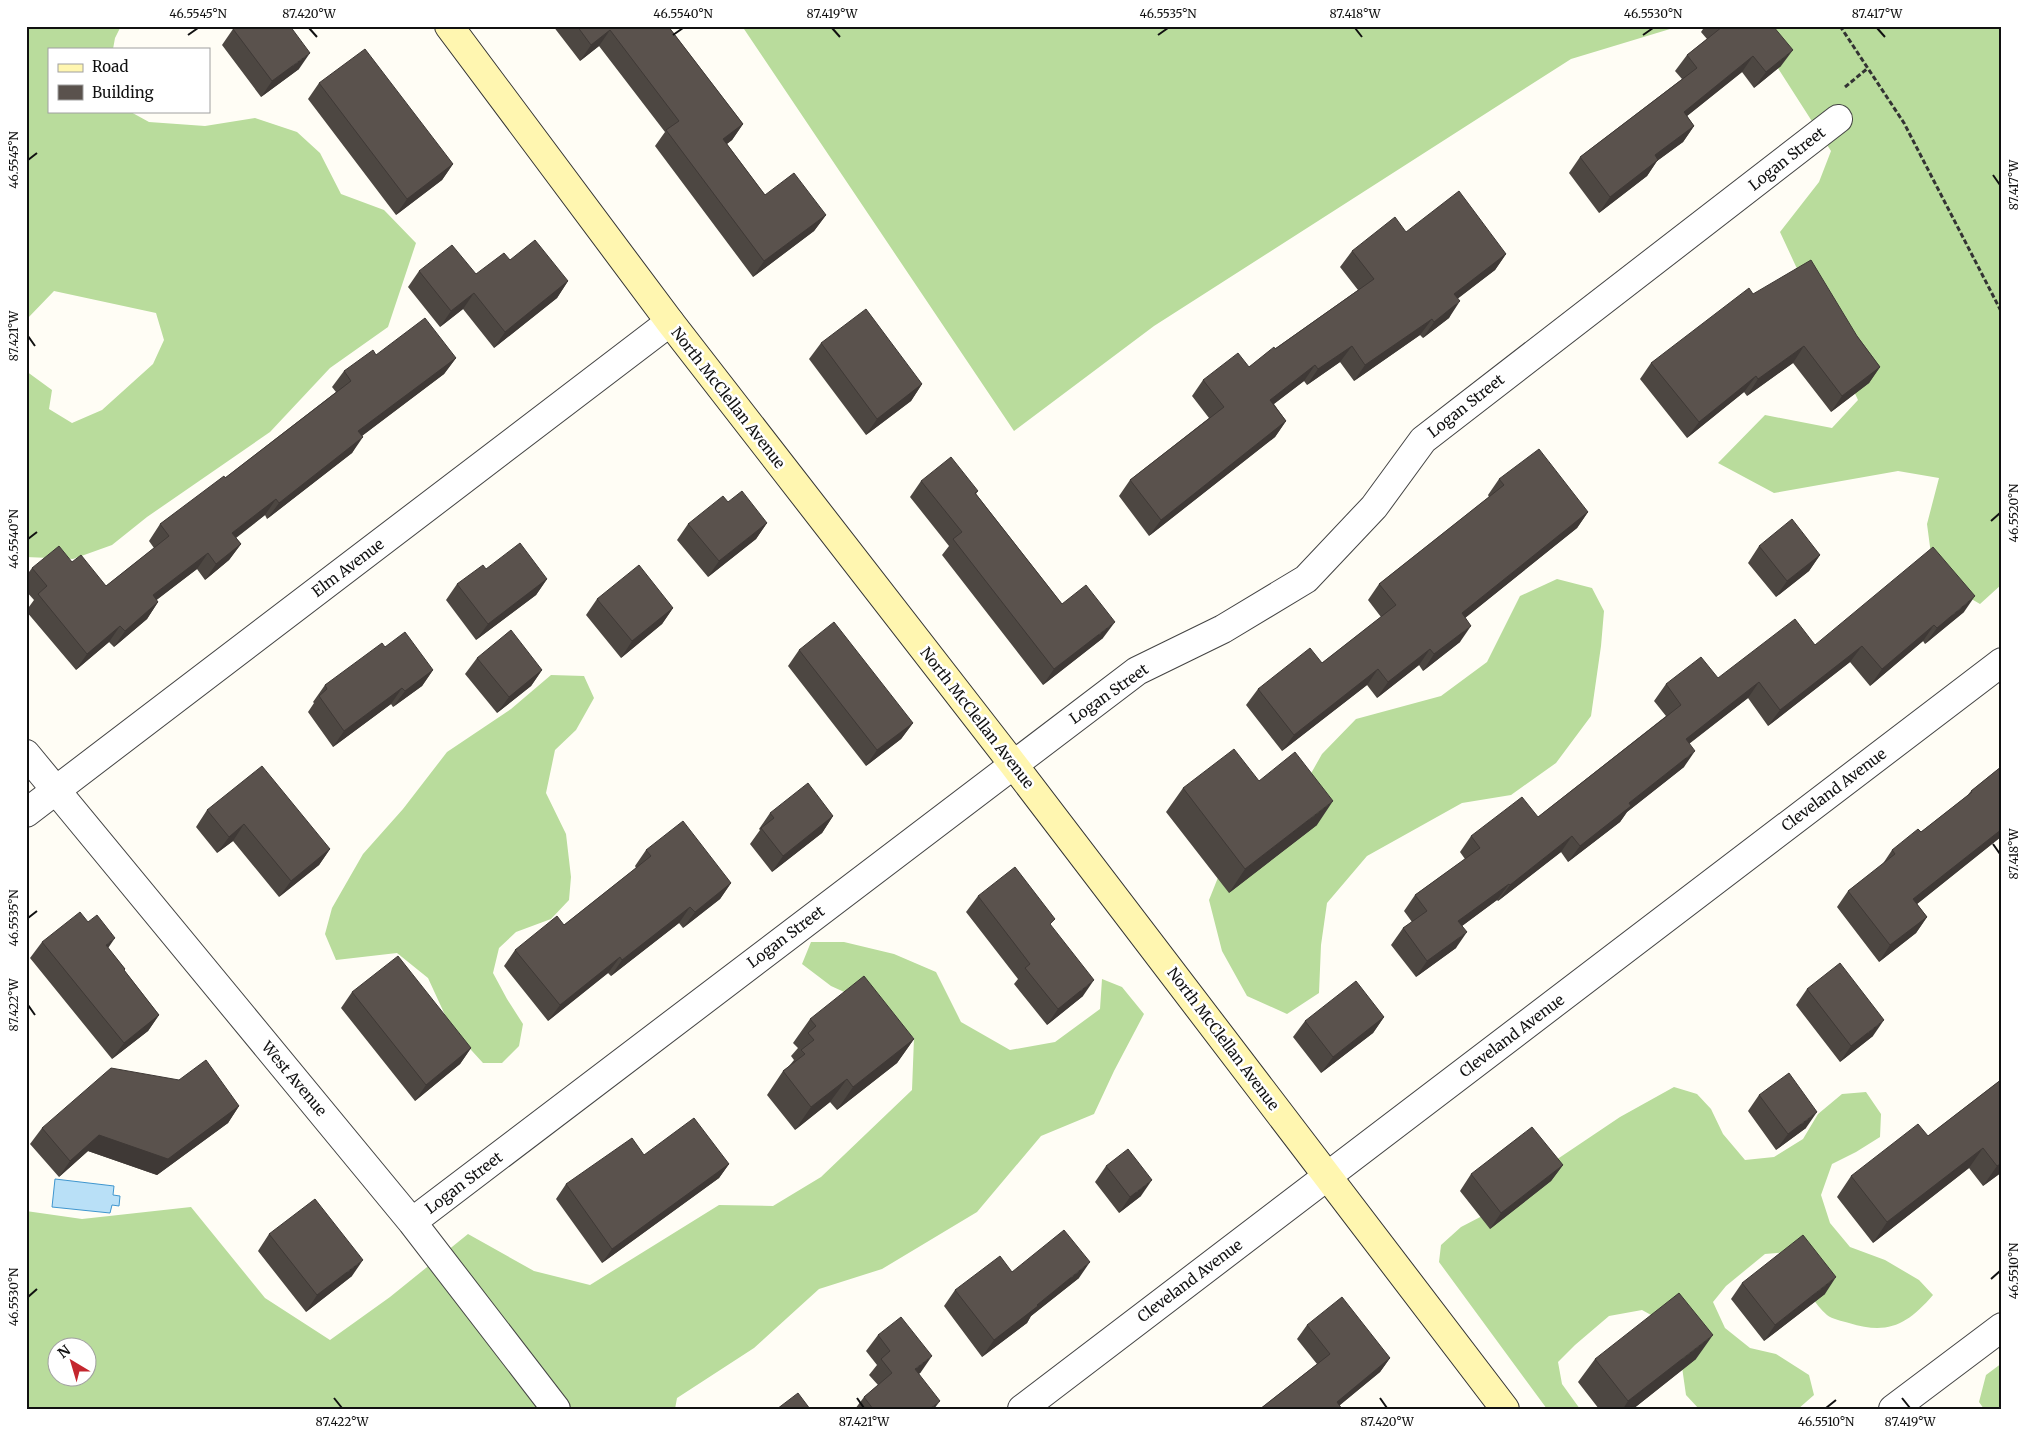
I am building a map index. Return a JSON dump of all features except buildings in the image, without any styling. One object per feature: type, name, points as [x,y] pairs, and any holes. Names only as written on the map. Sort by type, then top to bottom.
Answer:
[{"type":"main road","name":"North McClellan Avenue","points":[[449,26],[670,322],[1013,764],[1504,1409]]},
{"type":"street","name":"Logan Street","points":[[412,1222],[1137,671],[1223,629],[1306,580],[1374,507],[1423,440],[1838,119]]},
{"type":"street","name":"Elm Avenue","points":[[26,813],[670,322]]},
{"type":"street","name":"Cleveland Avenue","points":[[1022,1409],[2002,662]]},
{"type":"street","name":"West Avenue","points":[[26,754],[412,1222],[556,1409]]},
{"type":"street","points":[[1893,1409],[2002,1327]]},
{"type":"path","points":[[1840,26],[1904,123],[2002,313]]},
{"type":"green space","points":[[26,26],[121,26],[115,38],[113,48],[48,48],[48,112],[131,112],[149,122],[205,126],[255,118],[297,132],[320,153],[341,194],[384,210],[416,243],[388,327],[330,368],[270,432],[147,517],[112,545],[73,559],[26,557],[26,371],[52,390],[49,409],[72,423],[102,410],[153,364],[164,340],[156,313],[54,291],[26,320]]},
{"type":"green space","points":[[742,26],[1680,26],[1571,59],[1154,326],[1014,431]]},
{"type":"green space","points":[[1751,26],[2002,26],[2002,584],[1980,604],[1934,577],[1927,524],[1939,478],[1898,471],[1774,493],[1718,463],[1765,415],[1832,428],[1858,400],[1780,232],[1819,182],[1831,151]]},
{"type":"green space","points":[[1557,579],[1592,588],[1604,611],[1591,716],[1556,763],[1511,795],[1462,803],[1367,856],[1327,903],[1321,945],[1319,993],[1287,1014],[1247,996],[1222,951],[1209,900],[1219,875],[1292,807],[1322,754],[1356,719],[1441,696],[1487,662],[1520,596]]},
{"type":"green space","points":[[551,675],[584,676],[594,698],[576,730],[555,750],[546,793],[566,834],[571,877],[569,900],[551,919],[516,932],[499,948],[493,973],[523,1024],[519,1046],[502,1063],[483,1063],[451,1028],[428,978],[397,953],[336,960],[325,934],[332,908],[363,854],[403,809],[447,752],[511,709]]},
{"type":"green space","points":[[811,942],[844,942],[894,954],[936,972],[961,1022],[1010,1050],[1055,1042],[1100,1009],[1102,979],[1122,987],[1144,1014],[1094,1114],[1041,1136],[977,1212],[882,1269],[819,1289],[754,1348],[677,1398],[675,1409],[26,1409],[26,1211],[82,1219],[191,1207],[265,1298],[330,1340],[390,1297],[468,1234],[534,1271],[590,1285],[719,1205],[773,1206],[821,1177],[912,1090],[914,1038],[864,1001],[831,986],[802,964]]},
{"type":"green space","points":[[1674,1087],[1697,1094],[1711,1109],[1723,1134],[1745,1160],[1774,1157],[1803,1139],[1818,1114],[1842,1094],[1866,1092],[1881,1114],[1880,1137],[1832,1164],[1821,1195],[1830,1223],[1850,1247],[1885,1260],[1919,1280],[1933,1295],[1914,1314],[1896,1325],[1875,1328],[1840,1321],[1827,1315],[1815,1302],[1790,1252],[1765,1254],[1726,1286],[1713,1302],[1725,1328],[1750,1348],[1776,1354],[1809,1375],[1814,1395],[1798,1409],[1699,1409],[1686,1395],[1681,1360],[1662,1321],[1642,1310],[1609,1316],[1558,1362],[1562,1384],[1580,1409],[1547,1409],[1439,1262],[1441,1245],[1461,1227],[1486,1214],[1556,1160],[1620,1117]]},
{"type":"green space","points":[[2002,1363],[2002,1409],[1984,1409],[1979,1402],[1986,1375]]},
{"type":"water","points":[[55,1179],[114,1186],[113,1195],[120,1196],[119,1206],[112,1205],[110,1213],[52,1207]]}]
